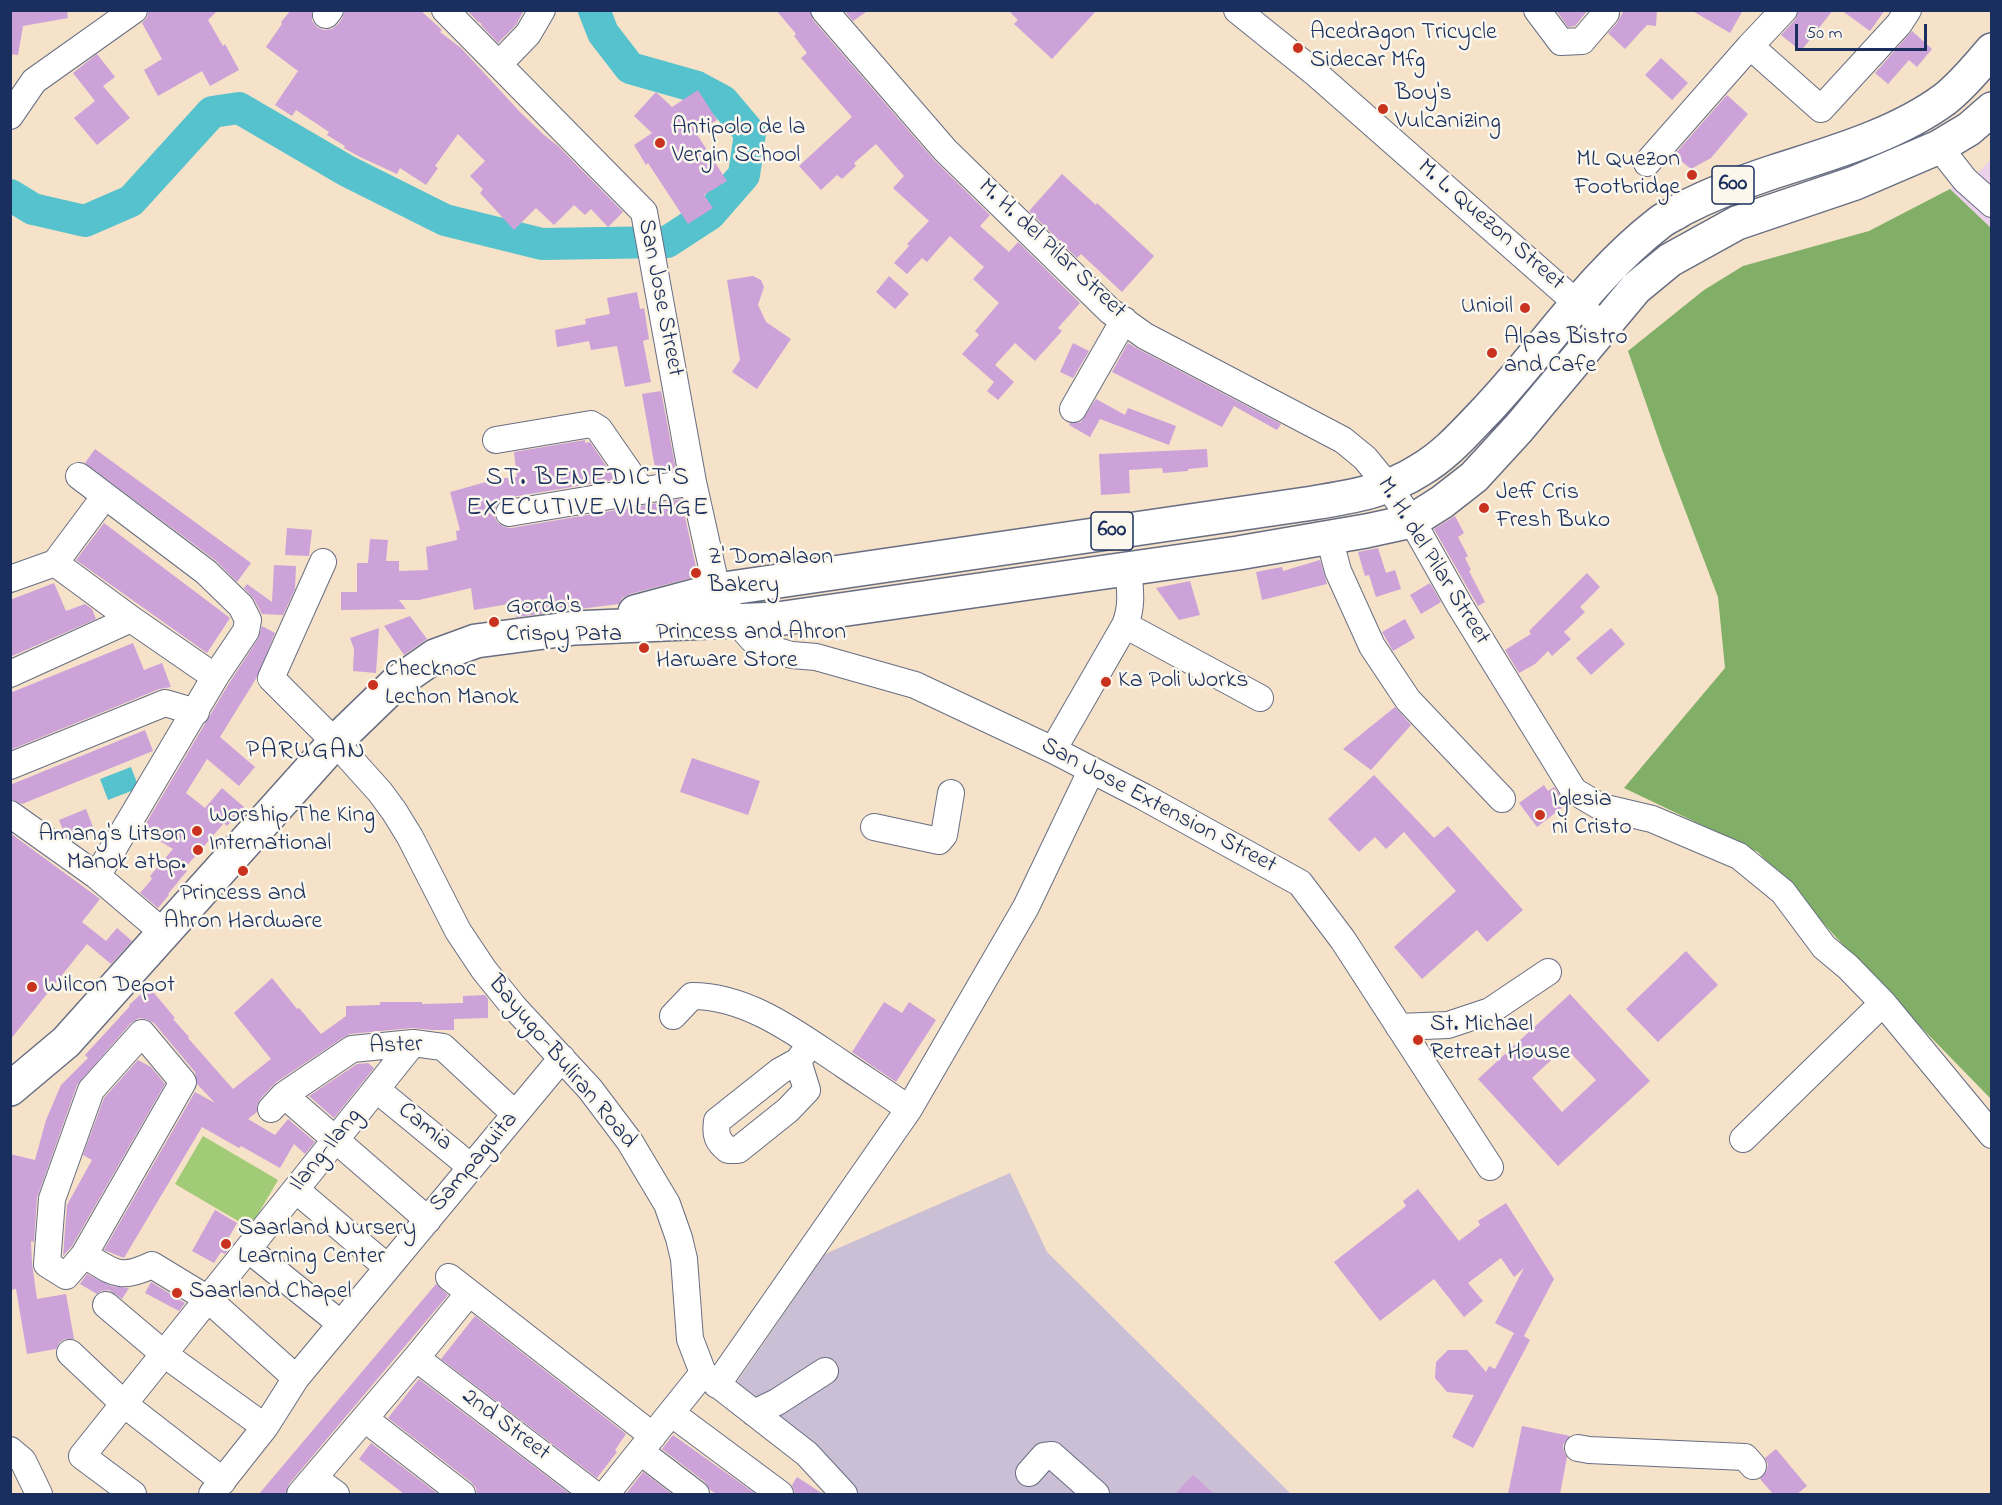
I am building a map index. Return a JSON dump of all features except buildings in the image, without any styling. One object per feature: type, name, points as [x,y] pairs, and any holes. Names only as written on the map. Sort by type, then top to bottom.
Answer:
[{"type":"main road","name":"600","points":[[576,628],[717,590],[1354,496],[1388,486],[1420,471],[1448,450],[1499,397],[1613,263],[1660,221],[1714,192],[1867,141],[1919,115],[1945,99],[1966,80],[1992,50]]},
{"type":"main road","name":"600","points":[[10,1089],[66,1042],[335,742],[394,684],[435,656],[476,641],[576,628],[777,619],[1329,537],[1412,520],[1442,502],[1474,477],[1519,428],[1636,288],[1670,260],[1737,223],[1856,183],[1939,147],[1969,129],[1992,109]]},
{"type":"main road","points":[[1919,115],[1939,147]]},
{"type":"street","points":[[10,116],[34,81],[134,10]]},
{"type":"street","name":"San Jose Street","points":[[445,10],[644,212],[693,482],[717,590]]},
{"type":"street","points":[[500,64],[528,34],[542,10]]},
{"type":"street","name":"M. H. del Pilar Street","points":[[824,10],[945,150],[1110,311],[1145,336],[1343,441],[1365,458],[1412,520],[1460,606],[1574,791],[1601,807],[1652,819],[1739,856],[1783,892],[1824,947],[1848,967],[1883,1003],[1992,1135]]},
{"type":"street","name":"M. L. Quezon Street","points":[[1237,10],[1314,72],[1604,327]]},
{"type":"street","points":[[1537,10],[1561,42],[1582,41],[1606,13],[1606,10]]},
{"type":"street","points":[[1647,163],[1750,46],[1785,10]]},
{"type":"street","points":[[1750,46],[1821,109],[1899,24],[1908,10]]},
{"type":"street","points":[[1939,147],[1965,180],[1992,204]]},
{"type":"street","points":[[1073,409],[1124,320]]},
{"type":"street","points":[[496,440],[591,424],[598,429],[642,491]]},
{"type":"street","points":[[79,476],[206,572],[245,613],[248,620],[246,631],[215,677],[97,876]]},
{"type":"street","points":[[509,513],[693,482]]},
{"type":"street","points":[[10,579],[55,564],[105,496]]},
{"type":"street","points":[[1329,537],[1338,571],[1372,646],[1408,700],[1502,799]]},
{"type":"street","name":"Bayugo-Buliran Road","points":[[323,562],[271,678],[335,742],[394,811],[410,837],[458,931],[484,970],[514,1007],[590,1089],[630,1142],[667,1204],[684,1259],[690,1339],[710,1379]]},
{"type":"street","points":[[55,564],[215,677]]},
{"type":"street","points":[[1053,750],[1125,625],[1130,612],[1131,597],[1128,568]]},
{"type":"street","name":"San Jose Extension Street","points":[[717,590],[736,621],[753,640],[792,655],[816,657],[915,686],[1053,750],[1300,883],[1342,940],[1490,1167]]},
{"type":"street","points":[[10,674],[131,619]]},
{"type":"street","points":[[1125,625],[1260,698]]},
{"type":"street","points":[[10,766],[165,703],[196,712]]},
{"type":"street","points":[[606,1494],[670,1413],[710,1379],[909,1109],[1026,907],[1091,771]]},
{"type":"street","points":[[874,827],[939,841],[944,835],[951,793]]},
{"type":"street","points":[[10,814],[97,876],[164,933]]},
{"type":"street","points":[[1399,1027],[1448,1025],[1490,1011],[1548,972]]},
{"type":"street","points":[[672,1016],[692,996],[708,996],[753,1009],[804,1052],[909,1109]]},
{"type":"street","points":[[1743,1140],[1883,1003]]},
{"type":"street","points":[[142,1033],[183,1082],[84,1255],[66,1276],[47,1264],[52,1199],[91,1090],[142,1033]]},
{"type":"street","name":"Ilang-Ilang","points":[[133,1494],[82,1456],[413,1043]]},
{"type":"street","name":"Aster","points":[[336,1140],[278,1102],[352,1049],[413,1043],[443,1047],[515,1114]]},
{"type":"street","name":"Sampaguita","points":[[217,1488],[265,1427],[296,1378],[561,1058]]},
{"type":"street","name":"Camia","points":[[376,1089],[471,1167]]},
{"type":"street","points":[[336,1140],[428,1220]]},
{"type":"street","points":[[296,1190],[387,1267]]},
{"type":"street","points":[[248,1249],[341,1324]]},
{"type":"street","points":[[84,1255],[118,1274],[137,1272],[152,1265],[208,1299],[296,1378]]},
{"type":"street","points":[[449,1277],[647,1444],[696,1494]]},
{"type":"street","points":[[336,1494],[307,1486],[469,1293]]},
{"type":"street","points":[[106,1305],[164,1354],[265,1427]]},
{"type":"street","points":[[70,1353],[217,1488]]},
{"type":"street","name":"2nd Street","points":[[416,1358],[594,1494]]},
{"type":"street","points":[[754,1413],[777,1402],[825,1371]]},
{"type":"street","points":[[710,1379],[807,1454],[835,1491]]},
{"type":"street","points":[[670,1413],[780,1494]]},
{"type":"street","points":[[365,1419],[462,1494]]},
{"type":"street","points":[[1578,1448],[1745,1457],[1753,1466]]},
{"type":"street","points":[[10,1450],[23,1461],[39,1494]]},
{"type":"street","points":[[1029,1473],[1044,1456],[1052,1455],[1096,1494]]},
{"type":"shaded area","points":[[1991,159],[1991,229],[1950,189],[1978,173]]},
{"type":"shaded area","points":[[1010,1173],[1047,1252],[1291,1494],[858,1494],[821,1453],[735,1385],[825,1254]]},
{"type":"green space","points":[[1950,189],[1992,229],[1991,1099],[1878,983],[1758,852],[1624,788],[1725,668],[1718,597],[1663,452],[1628,351],[1704,290],[1743,266],[1869,231]]},
{"type":"green space","points":[[203,1136],[278,1180],[250,1228],[175,1184]]},
{"type":"water","points":[[131,767],[139,788],[108,800],[100,779]]},
{"type":"waterway","points":[[10,195],[33,209],[85,221],[131,201],[212,112],[239,108],[347,171],[445,220],[542,244],[667,242],[710,214],[744,175],[750,133],[723,101],[697,87],[630,68],[603,33],[594,10]]},
{"type":"place","name":"Acedragon Tricycle Sidecar Mfg","points":[[1298,48]]},
{"type":"place","name":"Boy's Vulcanizing","points":[[1383,109]]},
{"type":"place","name":"Antipolo de la Vergin School","points":[[660,143]]},
{"type":"place","name":"ML Quezon Footbridge","points":[[1692,175]]},
{"type":"place","name":"Unioil","points":[[1525,308]]},
{"type":"place","name":"Alpas Bistro and Cafe","points":[[1492,353]]},
{"type":"place","name":"Jeff Cris Fresh Buko","points":[[1484,508]]},
{"type":"place","name":"Z' Domalaon Bakery","points":[[696,573]]},
{"type":"place","name":"Gordo's Crispy Pata","points":[[494,622]]},
{"type":"place","name":"Princess and Ahron Harware Store","points":[[644,648]]},
{"type":"place","name":"Ka Poli Works","points":[[1106,682]]},
{"type":"place","name":"Checknoc Lechon Manok","points":[[373,685]]},
{"type":"place","name":"Iglesia ni Cristo","points":[[1540,815]]},
{"type":"place","name":"Worship The King International","points":[[197,831]]},
{"type":"place","name":"Amang's Litson Manok atbp.","points":[[198,850]]},
{"type":"place","name":"Princess and Ahron Hardware","points":[[243,871]]},
{"type":"place","name":"Wilcon Depot","points":[[32,987]]},
{"type":"place","name":"St. Michael Retreat House","points":[[1418,1040]]},
{"type":"place","name":"Saarland Nursery Learning Center","points":[[226,1244]]},
{"type":"place","name":"Saarland Chapel","points":[[177,1293]]},
{"type":"district","name":"ST. BENEDICT'S EXECUTIVE VILLAGE","points":[[588,495]]},
{"type":"district","name":"PARUGAN","points":[[306,753]]}]
